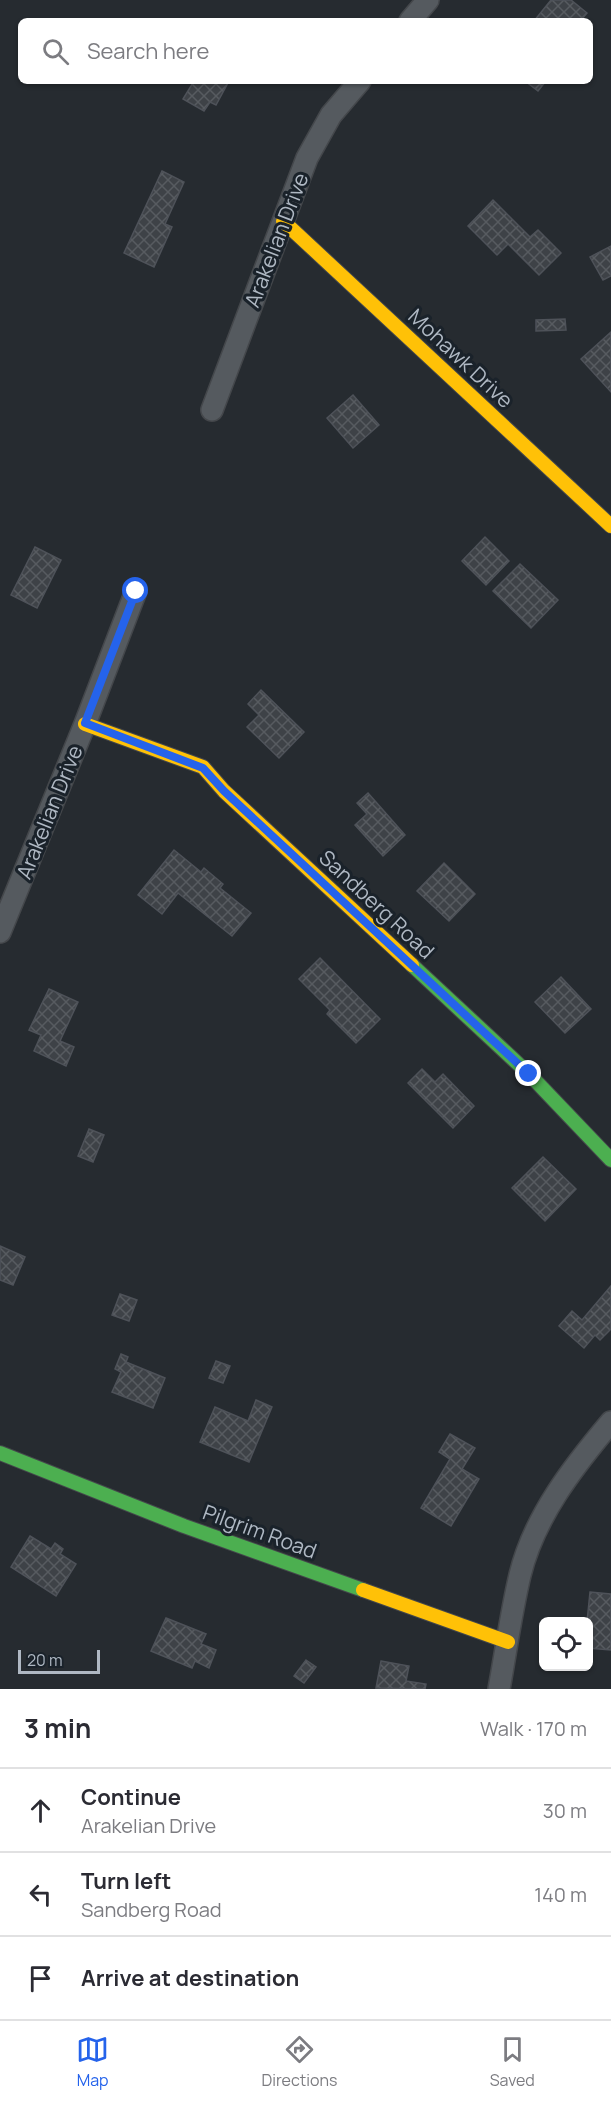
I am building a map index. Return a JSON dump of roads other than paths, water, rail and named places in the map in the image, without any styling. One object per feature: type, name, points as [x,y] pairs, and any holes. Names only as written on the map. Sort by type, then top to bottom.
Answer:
[{"type":"street","points":[[413,18],[428,0]]},
{"type":"street","name":"Arakelian Drive","points":[[212,410],[307,158],[331,115],[357,84]]},
{"type":"street","name":"Mohawk Drive","points":[[283,221],[611,526]]},
{"type":"street","name":"Arakelian Drive","points":[[0,932],[136,591]]},
{"type":"street","name":"Sandberg Road","points":[[85,723],[203,768],[224,791],[529,1074],[611,1160]]},
{"type":"street","points":[[499,1689],[520,1574],[537,1527],[573,1467],[611,1422]]},
{"type":"street","name":"Pilgrim Road","points":[[0,1453],[184,1526],[508,1642]]}]
